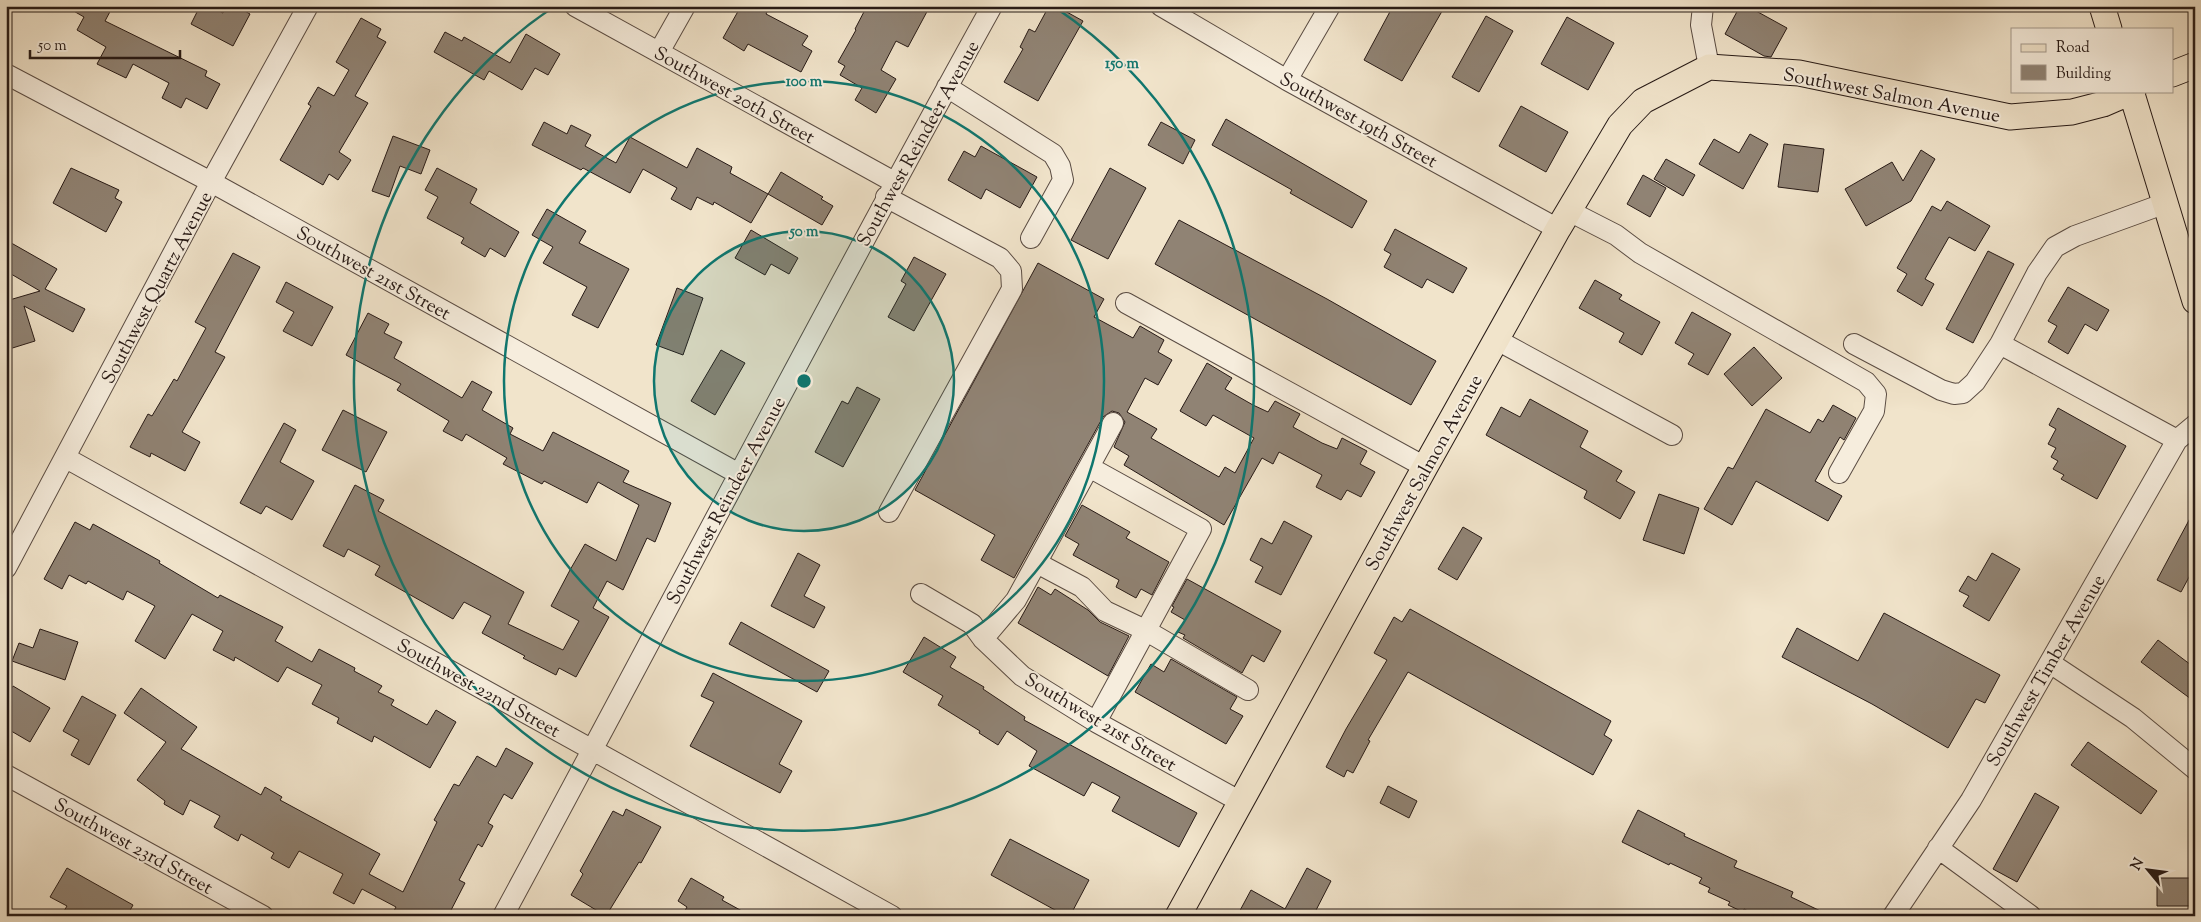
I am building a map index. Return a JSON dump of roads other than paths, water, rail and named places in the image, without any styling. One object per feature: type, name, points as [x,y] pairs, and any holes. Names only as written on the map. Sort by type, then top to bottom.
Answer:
[{"type":"main road","points":[[2102,6],[2109,28]]},
{"type":"main road","points":[[2174,73],[2195,65]]},
{"type":"main road","name":"Southwest Salmon Avenue","points":[[1178,916],[1425,466],[1564,220],[1620,125],[1643,101],[1709,67],[1799,73],[2010,117],[2072,112],[2103,104],[2131,92]]},
{"type":"main road","points":[[2131,92],[2195,301]]},
{"type":"street","name":"Southwest Quartz Avenue","points":[[6,568],[308,6]]},
{"type":"street","name":"Southwest 20th Street","points":[[575,6],[659,52],[890,189],[1000,258],[1011,271],[1012,289],[889,512]]},
{"type":"street","points":[[659,52],[685,6]]},
{"type":"street","name":"Southwest Reindeer Avenue","points":[[503,916],[890,189],[992,6]]},
{"type":"street","name":"Southwest 19th Street","points":[[1161,6],[1287,80],[1564,220],[1616,235],[1640,253],[1866,382],[1876,394],[1874,411],[1839,473]]},
{"type":"street","points":[[1287,80],[1330,6]]},
{"type":"street","points":[[1704,6],[1701,25],[1709,67]]},
{"type":"street","name":"Southwest 21st Street","points":[[6,74],[212,182],[739,474]]},
{"type":"street","points":[[947,87],[1053,154],[1060,166],[1063,180],[1031,238]]},
{"type":"street","points":[[1854,344],[1942,390],[1954,394],[1964,393],[1976,382],[2000,344],[2037,273],[2055,247],[2075,236],[2166,203]]},
{"type":"street","points":[[1126,303],[1425,466]]},
{"type":"street","points":[[1497,340],[1672,434]]},
{"type":"street","points":[[2000,344],[2177,440]]},
{"type":"street","points":[[983,639],[1016,600],[1114,423]]},
{"type":"street","name":"Southwest Timber Avenue","points":[[1893,916],[1971,800],[2177,440],[2195,425]]},
{"type":"street","name":"Southwest 22nd Street","points":[[66,458],[892,916]]},
{"type":"street","points":[[1089,467],[1200,529],[1096,722]]},
{"type":"street","points":[[1037,563],[1082,587],[1105,611],[1145,630],[1248,690]]},
{"type":"street","name":"Southwest 21st Street","points":[[920,594],[972,624],[983,639],[1022,676],[1096,722],[1241,802]]},
{"type":"street","points":[[2050,663],[2133,718],[2195,769]]},
{"type":"street","name":"Southwest 23rd Street","points":[[6,775],[262,916]]},
{"type":"street","points":[[1938,848],[2031,916]]}]
